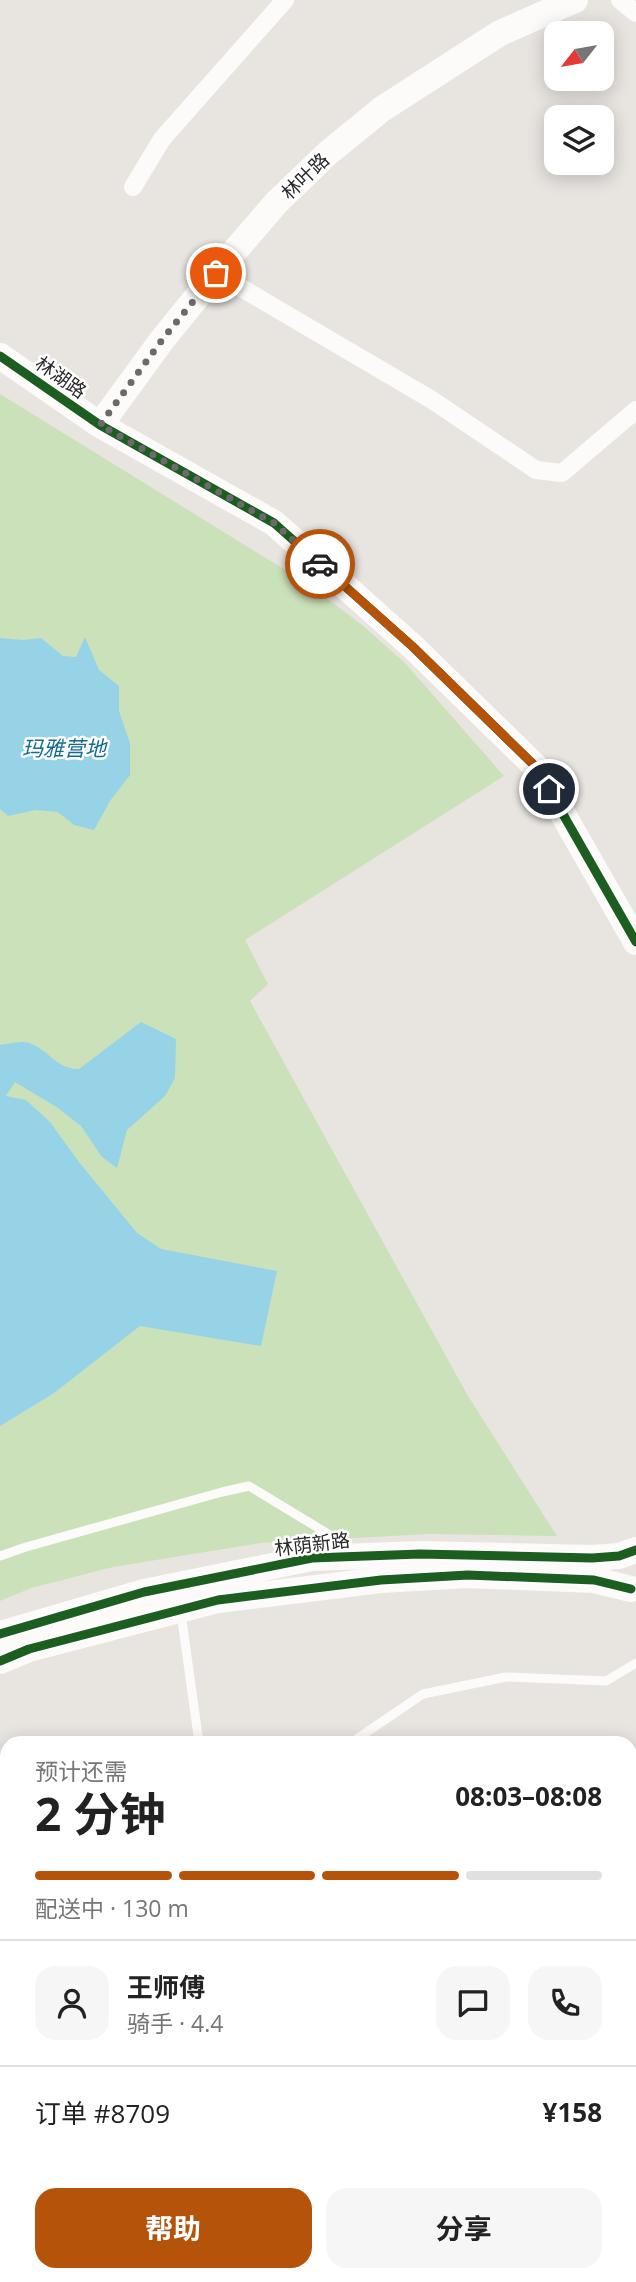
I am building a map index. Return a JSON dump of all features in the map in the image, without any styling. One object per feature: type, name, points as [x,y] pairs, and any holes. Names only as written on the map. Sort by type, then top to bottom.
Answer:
[{"type":"street","points":[[133,187],[162,139],[285,0]]},
{"type":"street","name":"林叶路","points":[[100,425],[162,340],[216,273],[277,202],[328,153],[382,109],[500,33],[575,0]]},
{"type":"street","points":[[620,0],[636,13]]},
{"type":"street","points":[[216,273],[432,400],[536,470],[562,473],[636,410]]},
{"type":"street","name":"林湖路","points":[[0,356],[100,425],[274,523],[421,655],[536,767],[636,942]]},
{"type":"street","name":"林荫新路","points":[[0,1634],[144,1592],[312,1558],[420,1554],[592,1558],[636,1552]]},
{"type":"street","name":"林荫新路","points":[[0,1661],[29,1648],[218,1600],[382,1580],[468,1575],[594,1580],[634,1595],[633,1560],[636,1552]]},
{"type":"lane","points":[[0,1556],[52,1539],[249,1486],[365,1556]]},
{"type":"lane","points":[[180,1610],[198,1736]]},
{"type":"lane","points":[[361,1736],[423,1694],[506,1676],[606,1681],[636,1663]]},
{"type":"lane","points":[[197,1724],[203,1736]]},
{"type":"green space","points":[[0,394],[308,584],[362,625],[405,663],[504,776],[245,940],[268,984],[250,1001],[468,1396],[557,1536],[429,1534],[260,1543],[113,1567],[31,1588],[0,1601]]},
{"type":"water","name":"玛雅营地","points":[[85,637],[99,670],[119,686],[119,711],[130,743],[130,775],[110,801],[94,830],[74,825],[58,812],[35,810],[8,816],[0,809],[0,638],[41,638],[63,656],[76,657]]},
{"type":"water","points":[[141,1022],[176,1039],[175,1078],[165,1096],[127,1130],[117,1168],[102,1157],[81,1126],[58,1108],[15,1082],[6,1096],[26,1100],[50,1122],[137,1233],[161,1249],[277,1271],[261,1346],[140,1326],[54,1393],[0,1426],[0,1045],[29,1043],[64,1066],[79,1069]]},
{"type":"cycle path","points":[[0,356],[100,425],[274,523],[412,646],[536,767],[636,942]]},
{"type":"cycle path","points":[[0,1634],[144,1592],[312,1558],[420,1554],[592,1558],[619,1556],[636,1550]]},
{"type":"cycle path","points":[[0,1661],[29,1649],[218,1600],[381,1580],[468,1575],[594,1580],[631,1589]]},
{"type":"way so far","points":[[216,273],[162,340],[100,425],[274,523],[320,564]]},
{"type":"route","points":[[320,564],[412,646],[536,767],[549,789]]}]
